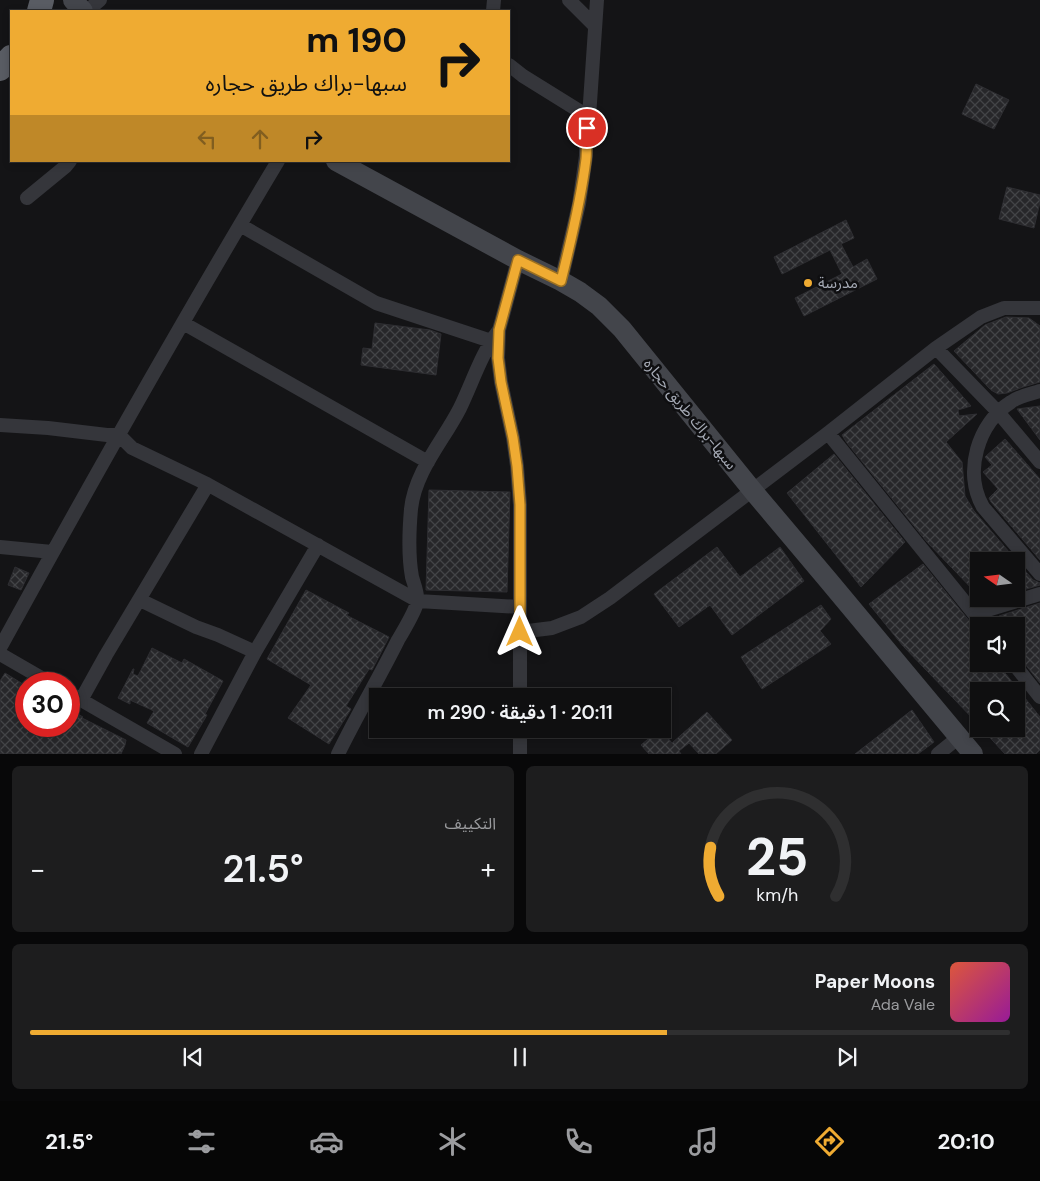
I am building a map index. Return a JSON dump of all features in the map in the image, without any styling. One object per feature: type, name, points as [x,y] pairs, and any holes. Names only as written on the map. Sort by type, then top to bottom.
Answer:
[{"type":"highway","points":[[0,69],[10,59]]},
{"type":"main road","points":[[73,0],[82,10]]},
{"type":"main road","name":"سبها-براك طريق حجاره","points":[[338,162],[518,260],[561,281],[594,302],[622,329],[752,491],[972,754]]},
{"type":"street","points":[[88,10],[100,0]]},
{"type":"street","points":[[569,0],[596,26]]},
{"type":"street","points":[[561,281],[579,204],[586,156],[597,0]]},
{"type":"street","points":[[510,66],[589,117]]},
{"type":"street","points":[[27,198],[69,162]]},
{"type":"street","points":[[0,648],[52,552],[225,248],[277,162]]},
{"type":"street","points":[[240,225],[376,303],[495,335]]},
{"type":"street","points":[[338,754],[418,601],[412,577],[410,556],[410,527],[416,489],[428,462],[460,408],[478,366],[495,335],[518,260]]},
{"type":"street","points":[[520,632],[552,628],[581,617],[618,592],[828,433],[936,348],[980,317],[1004,308],[1039,304]]},
{"type":"street","points":[[183,323],[428,462]]},
{"type":"street","points":[[495,335],[513,438],[518,485],[520,688]]},
{"type":"street","points":[[936,348],[998,412],[1040,462]]},
{"type":"street","points":[[1040,391],[1013,400],[998,412],[986,430],[975,456],[973,471],[974,484],[983,507],[1040,574]]},
{"type":"street","points":[[0,425],[119,435],[132,448],[207,484],[418,601],[520,607]]},
{"type":"street","points":[[828,433],[976,617]]},
{"type":"street","points":[[80,690],[106,655],[140,600],[207,484]]},
{"type":"street","points":[[201,754],[256,652],[318,545]]},
{"type":"street","points":[[0,547],[52,552]]},
{"type":"street","points":[[974,614],[1040,594]]},
{"type":"street","points":[[140,600],[196,627],[256,652]]},
{"type":"street","points":[[0,654],[31,672]]},
{"type":"street","points":[[1020,672],[1040,697]]},
{"type":"street","points":[[80,700],[174,754]]},
{"type":"street","points":[[938,754],[959,737]]},
{"type":"street","points":[[520,738],[520,754]]},
{"type":"building","points":[[976,84],[1009,100],[994,129],[962,114]]},
{"type":"building","points":[[1007,187],[1040,195],[1034,228],[999,219]]},
{"type":"building","points":[[846,220],[854,238],[841,244],[853,267],[867,259],[877,279],[804,316],[795,298],[842,274],[830,250],[782,274],[774,257]]},
{"type":"building","points":[[1006,317],[1029,318],[1040,326],[1040,382],[1007,393],[998,394],[991,390],[954,351],[985,325]]},
{"type":"building","points":[[375,323],[430,330],[441,334],[436,375],[361,365],[363,348],[372,349]]},
{"type":"building","points":[[934,364],[971,406],[958,410],[959,416],[977,414],[946,442],[962,462],[965,496],[974,511],[1009,552],[970,552],[970,587],[927,542],[842,435]]},
{"type":"building","points":[[1040,406],[1040,440],[1017,409]]},
{"type":"building","points":[[1005,439],[1040,479],[1040,560],[989,498],[998,489],[983,472],[992,465],[985,457]]},
{"type":"building","points":[[834,454],[905,542],[861,587],[787,493]]},
{"type":"building","points":[[429,490],[510,492],[507,592],[426,590]]},
{"type":"building","points":[[717,547],[740,577],[780,547],[804,581],[732,635],[710,605],[679,627],[654,594]]},
{"type":"building","points":[[923,564],[970,622],[970,672],[1004,672],[1012,682],[970,682],[970,716],[903,646],[869,604]]},
{"type":"building","points":[[15,567],[29,573],[21,590],[8,585]]},
{"type":"building","points":[[1025,571],[1033,580],[1040,583],[1040,585],[1025,589]]},
{"type":"building","points":[[306,590],[349,613],[346,615],[389,637],[372,670],[369,669],[346,706],[351,709],[329,744],[288,718],[311,685],[267,659]]},
{"type":"building","points":[[1040,603],[1040,683],[1025,664],[1025,617],[999,616]]},
{"type":"building","points":[[821,605],[831,619],[820,631],[831,644],[762,689],[741,657]]},
{"type":"building","points":[[152,648],[182,663],[184,659],[223,681],[205,714],[207,715],[188,747],[147,723],[154,711],[130,700],[130,704],[118,698],[133,669],[133,674],[138,676]]},
{"type":"building","points":[[5,673],[15,679],[15,737],[80,737],[80,715],[126,740],[121,754],[0,754],[0,681]]},
{"type":"building","points":[[1025,698],[1040,717],[1040,750],[1036,754],[1005,754],[989,737],[1025,737]]},
{"type":"building","points":[[912,710],[934,742],[918,754],[855,754]]},
{"type":"building","points":[[707,712],[732,740],[716,754],[699,754],[689,743],[679,751],[681,754],[649,754],[641,745],[649,738],[668,738],[672,743]]},
{"type":"place","name":"مدرسة","points":[[808,283]]},
{"type":"route","points":[[520,632],[520,505],[513,438],[498,358],[499,330],[518,260],[561,281],[579,204],[586,156],[587,128]]}]
